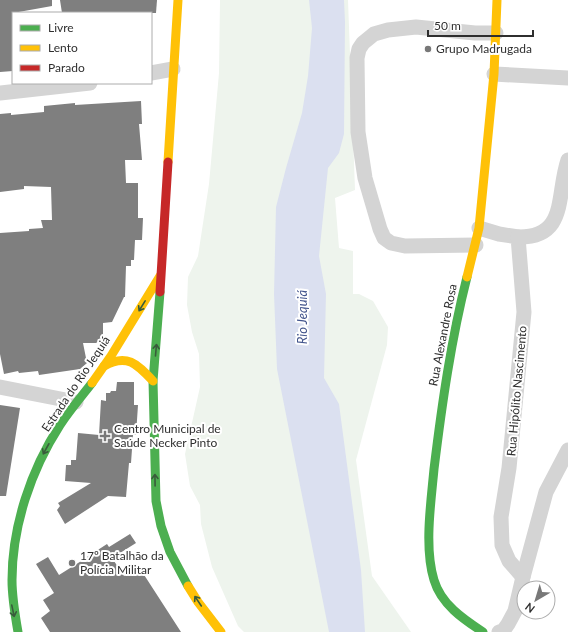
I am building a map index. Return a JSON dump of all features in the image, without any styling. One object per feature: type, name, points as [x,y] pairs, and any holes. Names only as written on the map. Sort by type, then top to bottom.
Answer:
[{"type":"main road","name":"Estrada do Rio Jequiá","points":[[178,0],[162,272],[153,381],[156,501],[161,526],[170,552],[198,602],[221,632]]},
{"type":"main road","name":"Rua Alexandre Rosa","points":[[482,632],[444,602],[434,581],[429,552],[431,498],[441,409],[456,321],[479,228],[494,74],[496,0]]},
{"type":"main road","name":"Estrada do Rio Jequiá","points":[[18,632],[12,607],[9,561],[18,520],[38,464],[60,425],[104,366],[162,272]]},
{"type":"main road","points":[[104,366],[120,360],[132,362],[141,367],[153,381]]},
{"type":"street","points":[[476,245],[405,246],[391,243],[384,238],[365,178],[358,132],[357,58],[359,49],[367,39],[374,34],[388,30],[416,27],[475,33],[496,33]]},
{"type":"street","points":[[152,73],[173,69]]},
{"type":"street","points":[[494,74],[568,78]]},
{"type":"street","points":[[0,93],[81,84]]},
{"type":"street","points":[[479,228],[518,237],[540,235],[554,223],[560,202],[568,160]]},
{"type":"street","name":"Rua Hipólito Nascimento","points":[[518,237],[524,312],[510,468],[502,517],[502,545],[509,561],[522,577]]},
{"type":"street","points":[[0,387],[76,402]]},
{"type":"street","points":[[499,632],[508,624],[515,611],[522,577],[546,492],[568,450]]},
{"type":"shaded area","points":[[220,0],[317,0],[309,115],[337,632],[244,632],[238,626],[212,567],[201,524],[200,505],[190,486],[185,454],[200,387],[199,354],[192,332],[187,305],[188,277],[198,256],[209,184],[219,73]]},
{"type":"shaded area","points":[[339,0],[348,0],[355,190],[335,198],[339,248],[353,251],[353,294],[359,294],[373,301],[388,327],[387,345],[356,460],[372,576],[411,632],[360,632],[318,380],[313,256]]},
{"type":"water","name":"Rio Jequiá","points":[[309,0],[344,0],[344,134],[339,153],[328,168],[319,256],[326,294],[324,378],[339,404],[361,570],[365,632],[329,632],[277,369],[274,294],[276,207],[302,113],[308,76],[312,28]]},
{"type":"building","points":[[0,0],[52,0],[52,6],[12,12],[12,71],[0,72]]},
{"type":"building","points":[[60,0],[157,0],[156,13],[62,12]]},
{"type":"building","points":[[141,101],[142,124],[139,124],[142,160],[125,160],[126,183],[138,183],[138,218],[143,218],[142,240],[135,240],[134,260],[131,260],[131,266],[126,266],[125,297],[112,322],[103,323],[103,338],[96,343],[83,343],[87,363],[80,369],[39,375],[38,371],[19,373],[18,371],[4,374],[0,354],[0,233],[29,231],[29,229],[43,228],[41,220],[52,220],[51,187],[24,186],[24,189],[0,192],[0,114],[11,113],[11,115],[44,112],[44,106],[75,103],[75,105]]},
{"type":"building","name":"Centro Municipal de Saúde Necker Pinto","points":[[117,382],[134,382],[134,405],[138,405],[136,435],[133,435],[126,497],[108,496],[65,524],[57,510],[60,506],[58,503],[91,483],[65,481],[66,465],[71,465],[71,460],[76,460],[78,433],[99,435],[101,400],[106,401],[106,393],[116,391]]},
{"type":"building","points":[[0,405],[20,408],[6,496],[0,496]]},
{"type":"building","points":[[130,534],[136,543],[112,558],[124,576],[139,567],[181,632],[50,632],[41,618],[50,611],[43,600],[54,593],[36,564],[48,557],[59,575],[86,558],[89,559],[87,557],[107,544],[109,547]]},
{"type":"traffic: fast","points":[[467,277],[452,348],[440,420],[430,510],[429,554],[437,589],[447,604],[468,622],[483,632]]},
{"type":"traffic: fast","points":[[160,292],[153,381],[156,501],[161,526],[170,552],[188,586]]},
{"type":"traffic: fast","points":[[18,632],[12,580],[13,560],[15,539],[25,499],[40,461],[50,442],[64,419],[92,383]]},
{"type":"traffic: slow","points":[[168,162],[178,0]]},
{"type":"traffic: slow","points":[[467,277],[479,228],[494,74],[497,0]]},
{"type":"traffic: slow","points":[[92,383],[111,356],[160,276]]},
{"type":"traffic: slow","points":[[104,366],[119,360],[131,362],[137,365],[153,381]]},
{"type":"traffic: slow","points":[[188,586],[198,602],[221,632]]},
{"type":"traffic: jam","points":[[160,292],[168,162]]},
{"type":"place","name":"Grupo Madrugada","points":[[428,49]]},
{"type":"place","name":"Centro Municipal de Saúde Necker Pinto","points":[[105,436]]},
{"type":"place","name":"17º Batalhão da Polícia Militar","points":[[72,563]]}]
